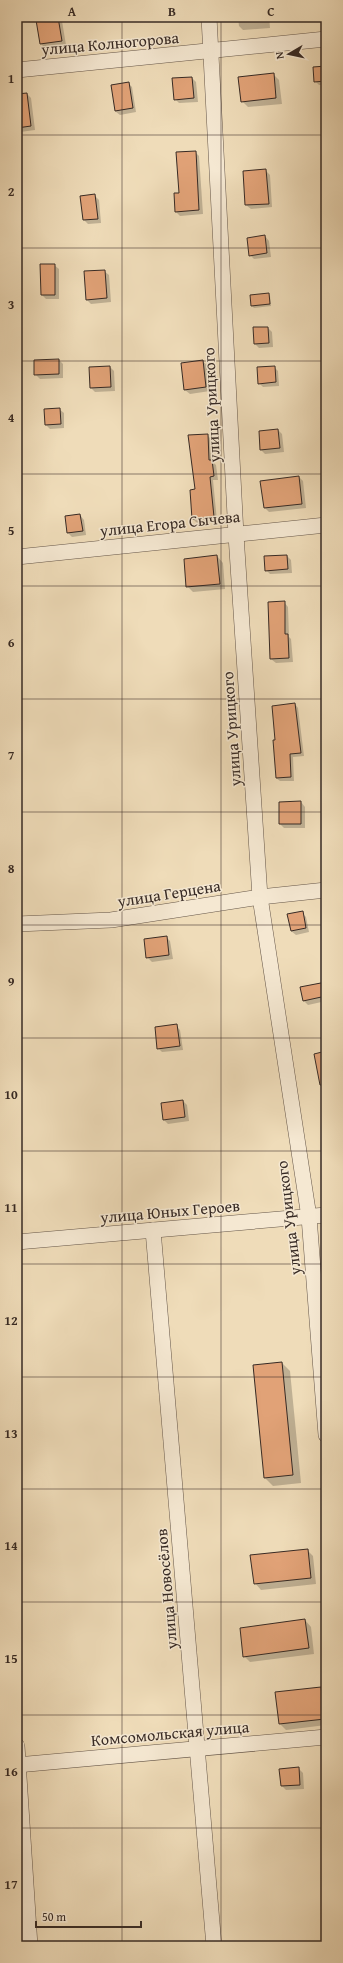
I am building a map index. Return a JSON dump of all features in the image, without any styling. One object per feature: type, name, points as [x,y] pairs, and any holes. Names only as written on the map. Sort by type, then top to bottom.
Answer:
[{"type":"street","name":"улица Урицкого","points":[[209,17],[236,535],[260,896],[309,1217],[326,1435]]},
{"type":"street","name":"улица Колногорова","points":[[17,70],[326,39]]},
{"type":"street","name":"улица Егора Сычева","points":[[17,556],[326,525]]},
{"type":"street","name":"улица Герцена","points":[[17,924],[111,920],[260,896],[326,890]]},
{"type":"street","name":"улица Юных Героев","points":[[17,1242],[326,1215]]},
{"type":"street","name":"улица Новосёлов","points":[[153,1230],[214,1946]]},
{"type":"street","name":"Комсомольская улица","points":[[18,1765],[326,1737]]},
{"type":"street","points":[[17,1746],[30,1946]]},
{"type":"building","points":[[58,17],[62,41],[40,44],[36,20]]},
{"type":"building","points":[[326,66],[326,81],[314,82],[313,67]]},
{"type":"building","points":[[274,73],[276,98],[241,102],[238,77]]},
{"type":"building","points":[[192,77],[194,98],[174,100],[172,78]]},
{"type":"building","points":[[129,82],[133,108],[115,111],[111,85]]},
{"type":"building","points":[[27,93],[31,126],[17,128],[17,94]]},
{"type":"building","points":[[196,151],[199,210],[175,212],[174,193],[179,193],[176,152]]},
{"type":"building","points":[[266,169],[269,204],[245,205],[243,171]]},
{"type":"building","points":[[95,194],[98,219],[83,220],[80,196]]},
{"type":"building","points":[[265,235],[267,253],[249,256],[247,238]]},
{"type":"building","points":[[40,264],[55,264],[55,295],[41,295]]},
{"type":"building","points":[[105,270],[107,298],[86,300],[84,271]]},
{"type":"building","points":[[269,293],[270,304],[251,306],[250,295]]},
{"type":"building","points":[[253,327],[268,327],[269,343],[254,344]]},
{"type":"building","points":[[59,359],[59,374],[34,375],[34,360]]},
{"type":"building","points":[[203,360],[206,387],[184,390],[181,363]]},
{"type":"building","points":[[110,366],[111,387],[90,388],[89,367]]},
{"type":"building","points":[[275,366],[276,382],[258,384],[257,367]]},
{"type":"building","points":[[60,408],[61,424],[45,425],[44,409]]},
{"type":"building","points":[[278,429],[280,448],[260,450],[259,431]]},
{"type":"building","points":[[208,434],[209,460],[212,460],[214,476],[210,477],[214,517],[192,519],[190,490],[195,489],[188,435]]},
{"type":"building","points":[[299,476],[302,504],[264,508],[260,481]]},
{"type":"building","points":[[80,514],[83,531],[67,533],[65,516]]},
{"type":"building","points":[[217,555],[220,584],[186,587],[184,559]]},
{"type":"building","points":[[287,555],[288,569],[265,571],[264,556]]},
{"type":"building","points":[[285,601],[285,634],[288,634],[289,658],[270,659],[268,602]]},
{"type":"building","points":[[295,703],[301,753],[290,754],[291,777],[276,778],[272,706]]},
{"type":"building","points":[[301,801],[301,824],[279,824],[279,802]]},
{"type":"building","points":[[303,911],[306,928],[291,931],[287,914]]},
{"type":"building","points":[[167,936],[169,955],[146,958],[144,939]]},
{"type":"building","points":[[326,982],[326,996],[303,1001],[300,987]]},
{"type":"building","points":[[177,1024],[180,1046],[157,1049],[155,1027]]},
{"type":"building","points":[[326,1051],[326,1085],[320,1085],[314,1054]]},
{"type":"building","points":[[183,1100],[185,1117],[163,1120],[161,1103]]},
{"type":"building","points":[[282,1362],[293,1475],[264,1478],[253,1365]]},
{"type":"building","points":[[308,1549],[311,1578],[254,1584],[250,1555]]},
{"type":"building","points":[[305,1619],[309,1648],[243,1657],[240,1628]]},
{"type":"building","points":[[321,1687],[325,1719],[279,1724],[275,1692]]},
{"type":"building","points":[[299,1767],[300,1785],[281,1786],[279,1769]]}]
